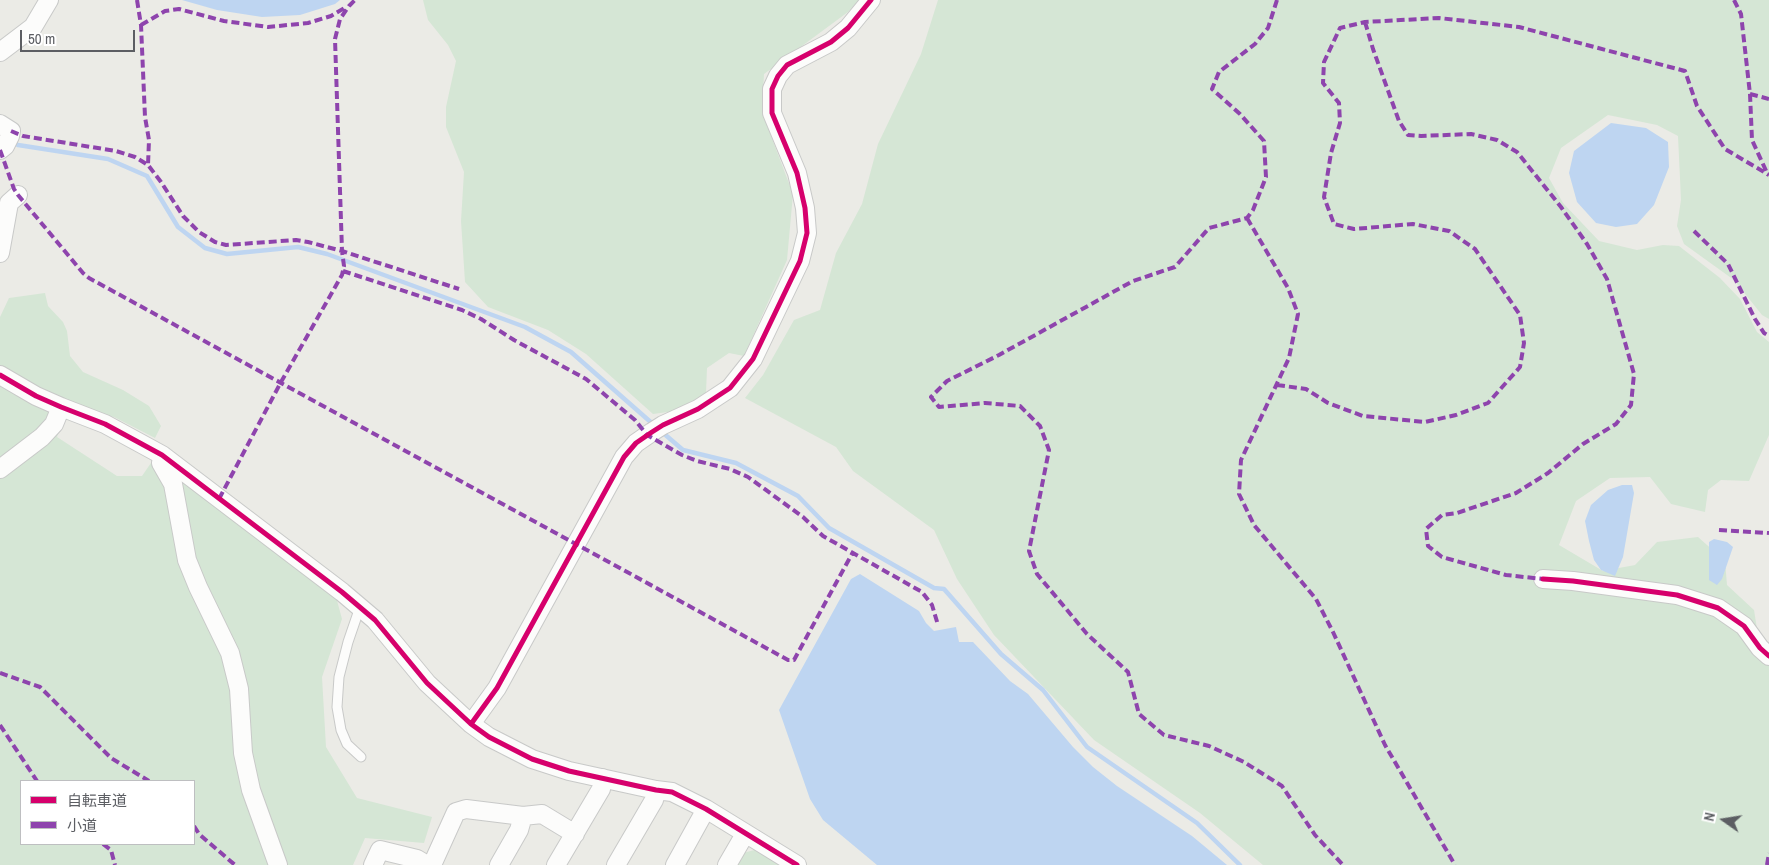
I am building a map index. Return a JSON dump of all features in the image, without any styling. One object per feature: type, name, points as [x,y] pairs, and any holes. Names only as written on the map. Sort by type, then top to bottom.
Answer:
[{"type":"street","points":[[0,52],[33,27],[49,0]]},
{"type":"street","points":[[471,724],[496,688],[624,457],[636,443],[657,429],[698,410],[730,388],[753,359],[800,261],[806,233],[805,208],[797,173],[772,113],[772,89],[778,76],[787,65],[831,42],[848,28],[871,0]]},
{"type":"street","points":[[0,253],[9,203],[18,195]]},
{"type":"street","points":[[0,376],[60,407],[105,424],[162,455],[360,607],[375,620],[427,683],[471,724],[489,737],[532,759],[569,771],[672,792],[706,809],[797,865]]},
{"type":"street","points":[[0,469],[42,437],[54,424],[60,407]]},
{"type":"street","points":[[162,455],[161,463],[173,484],[188,560],[198,587],[230,653],[239,689],[243,753],[251,790],[278,865]]},
{"type":"street","points":[[1543,579],[1677,595],[1718,608],[1744,626],[1760,648],[1769,656]]},
{"type":"street","points":[[556,865],[601,789],[603,778]]},
{"type":"street","points":[[616,865],[654,800],[656,790]]},
{"type":"street","points":[[432,865],[456,812],[466,809],[523,816],[542,814],[575,834]]},
{"type":"street","points":[[674,865],[706,809]]},
{"type":"street","points":[[499,865],[519,830],[523,816]]},
{"type":"street","points":[[727,865],[746,834]]},
{"type":"street","points":[[372,865],[380,850],[417,859],[427,865]]},
{"type":"lane","points":[[360,607],[339,677],[337,707],[341,730],[348,744],[361,757]]},
{"type":"green space","points":[[423,0],[859,0],[848,12],[764,74],[762,112],[793,194],[787,260],[744,356],[729,353],[707,368],[706,393],[675,411],[653,414],[586,354],[548,330],[488,307],[465,282],[461,221],[464,172],[446,127],[446,107],[456,61],[448,45],[428,20]]},
{"type":"green space","points":[[938,0],[1769,0],[1769,319],[1762,315],[1734,280],[1684,244],[1677,226],[1681,200],[1678,136],[1657,125],[1608,115],[1561,148],[1549,178],[1563,203],[1599,241],[1637,250],[1663,245],[1679,246],[1720,278],[1740,299],[1757,332],[1769,342],[1769,435],[1749,481],[1721,480],[1708,490],[1705,512],[1671,504],[1650,477],[1610,478],[1576,501],[1559,545],[1603,571],[1635,565],[1657,542],[1698,537],[1725,561],[1727,585],[1754,610],[1760,648],[1769,662],[1769,865],[1263,865],[1200,813],[1094,740],[994,635],[957,579],[934,530],[853,471],[836,447],[745,398],[763,375],[794,320],[820,310],[836,253],[862,204],[878,144],[921,54]]},
{"type":"green space","points":[[45,293],[48,306],[63,322],[67,331],[70,356],[83,372],[123,390],[149,406],[161,426],[155,438],[114,417],[80,410],[65,417],[57,437],[117,476],[142,476],[153,460],[189,484],[335,593],[342,619],[322,677],[326,747],[357,798],[432,817],[424,843],[365,838],[353,865],[0,865],[0,317],[9,298]]},
{"type":"green space","points":[[762,848],[785,865],[736,865],[743,853]]},
{"type":"water","points":[[182,0],[340,0],[335,4],[300,15],[262,17],[217,10]]},
{"type":"water","points":[[1611,123],[1646,128],[1668,142],[1669,167],[1654,205],[1637,224],[1616,227],[1596,223],[1577,202],[1569,173],[1574,151]]},
{"type":"water","points":[[1622,485],[1632,485],[1634,493],[1623,557],[1615,576],[1601,570],[1594,560],[1585,521],[1591,505],[1608,490]]},
{"type":"water","points":[[1714,539],[1727,542],[1733,547],[1722,579],[1717,585],[1709,580],[1709,542]]},
{"type":"water","points":[[860,574],[919,611],[926,623],[934,631],[956,627],[959,642],[973,642],[1010,681],[1028,694],[1073,747],[1093,767],[1117,786],[1192,836],[1227,865],[877,865],[823,820],[810,799],[779,710],[851,579]]},
{"type":"waterway","points":[[12,142],[18,145],[108,159],[147,176],[178,227],[205,248],[227,254],[298,247],[327,254],[525,327],[571,352],[654,425]]},
{"type":"waterway","points":[[662,432],[683,450],[736,463],[798,496],[829,528],[934,588],[944,589],[1001,654],[1043,690],[1087,747],[1197,823],[1240,865]]},
{"type":"marked path","points":[[137,0],[141,25],[145,117],[149,140],[148,165]]},
{"type":"marked path","points":[[219,499],[281,382],[342,275],[344,266],[335,39],[340,19],[355,0]]},
{"type":"marked path","points":[[1277,0],[1268,28],[1255,44],[1219,72],[1212,89],[1240,114],[1264,141],[1266,177],[1253,210],[1247,218],[1209,228],[1175,267],[1133,281],[999,355],[947,381],[931,397],[939,407],[985,403],[1020,406],[1040,426],[1049,450],[1029,551],[1037,574],[1087,634],[1128,672],[1139,714],[1164,735],[1209,746],[1244,762],[1282,786],[1315,835],[1343,865]]},
{"type":"marked path","points":[[1734,0],[1741,14],[1750,94],[1752,140],[1768,175]]},
{"type":"marked path","points":[[141,25],[165,11],[179,9],[224,21],[268,27],[308,23],[331,16],[346,7]]},
{"type":"marked path","points":[[1277,385],[1306,389],[1328,403],[1363,416],[1425,422],[1456,415],[1488,403],[1520,367],[1524,343],[1520,315],[1475,249],[1449,231],[1413,224],[1354,229],[1334,224],[1324,197],[1331,153],[1340,123],[1339,103],[1323,83],[1324,62],[1340,28],[1365,22],[1439,18],[1519,27],[1685,71],[1697,106],[1725,149],[1769,175]]},
{"type":"marked path","points":[[1365,22],[1399,121],[1408,135],[1471,134],[1497,140],[1517,152],[1561,207],[1587,244],[1607,279],[1634,374],[1631,405],[1616,424],[1583,444],[1548,473],[1516,493],[1457,513],[1442,515],[1426,529],[1428,546],[1442,557],[1506,575],[1543,579]]},
{"type":"marked path","points":[[1750,94],[1769,99]]},
{"type":"marked path","points":[[11,131],[23,136],[116,151],[135,157],[148,165],[183,216],[199,232],[215,242],[226,245],[296,240],[308,242],[342,251],[459,289]]},
{"type":"marked path","points":[[0,150],[18,195],[89,278],[788,660],[794,660],[853,552]]},
{"type":"marked path","points":[[1247,218],[1288,288],[1298,314],[1289,358],[1241,460],[1239,494],[1254,525],[1316,599],[1385,745],[1455,865]]},
{"type":"marked path","points":[[1694,231],[1728,264],[1755,319],[1764,333],[1769,336]]},
{"type":"marked path","points":[[343,271],[462,310],[586,379],[635,420],[647,435],[682,455],[697,461],[730,469],[748,477],[803,517],[823,536],[922,592],[932,605],[938,625]]},
{"type":"marked path","points":[[1719,530],[1769,533]]},
{"type":"marked path","points":[[0,673],[40,687],[111,758],[147,780]]},
{"type":"marked path","points":[[0,725],[36,780]]},
{"type":"marked path","points":[[195,828],[199,834],[235,865]]},
{"type":"marked path","points":[[104,845],[111,850],[115,865]]},
{"type":"marked path","points":[[1767,865],[1769,853]]},
{"type":"cycle path","points":[[471,724],[497,688],[624,457],[636,443],[652,432],[698,409],[730,388],[753,359],[800,261],[807,233],[805,208],[797,173],[772,113],[772,89],[778,76],[787,65],[831,42],[848,28],[871,0]]},
{"type":"cycle path","points":[[0,375],[36,396],[105,424],[162,455],[342,592],[375,620],[427,683],[471,724],[489,737],[532,759],[569,771],[672,792],[706,809],[797,865]]},
{"type":"cycle path","points":[[1543,579],[1573,581],[1677,595],[1718,608],[1744,626],[1760,648],[1769,656]]}]
